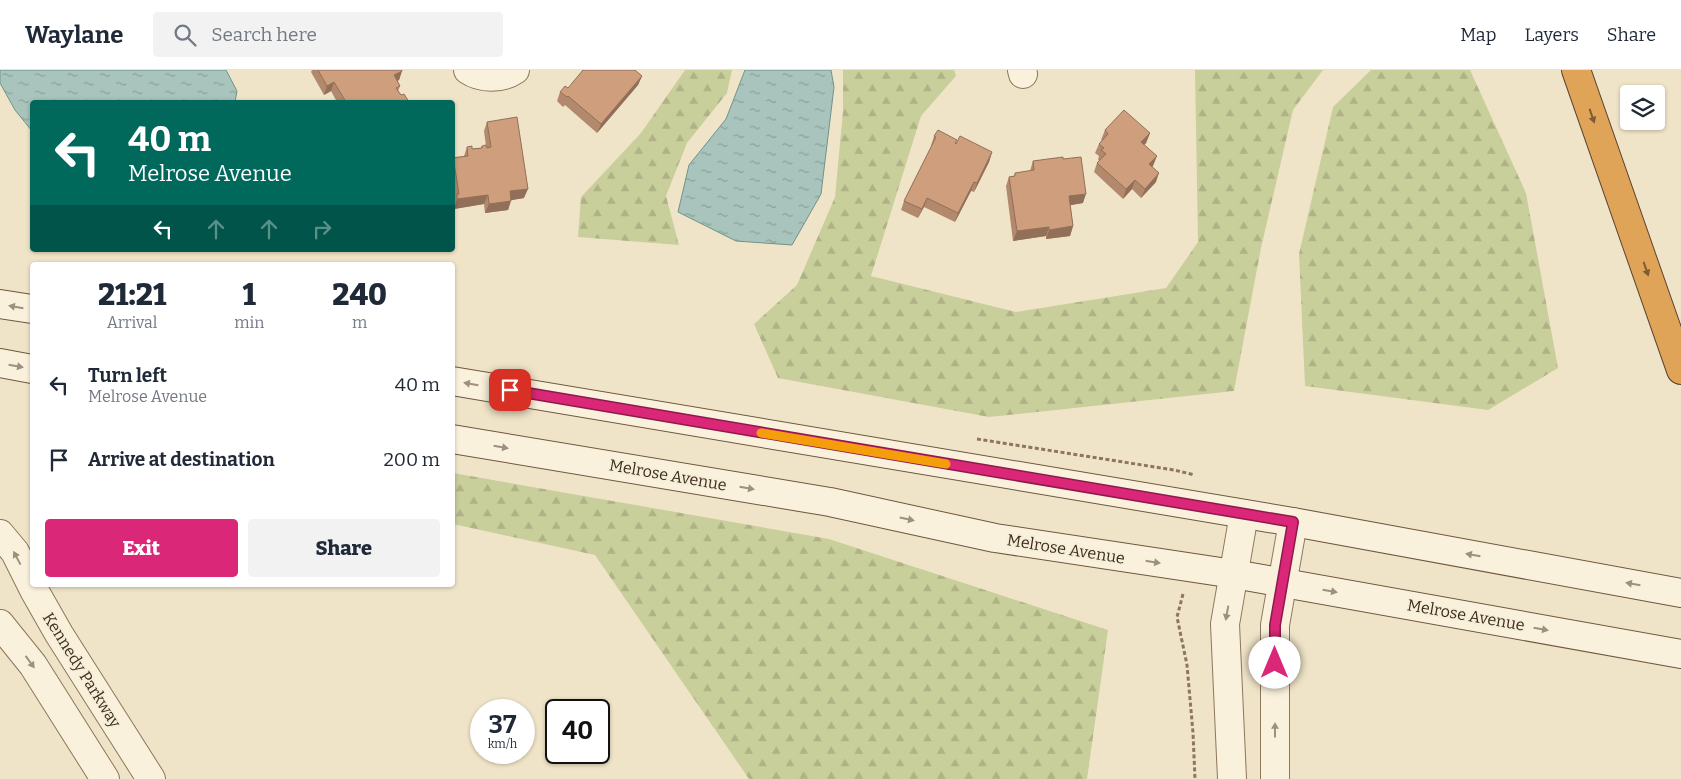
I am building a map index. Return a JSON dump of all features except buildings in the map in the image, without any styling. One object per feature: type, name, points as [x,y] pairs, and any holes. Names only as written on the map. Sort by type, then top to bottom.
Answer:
[{"type":"highway","points":[[1576,70],[1681,370]]},
{"type":"main road","points":[[468,70],[490,77],[508,75],[515,70]]},
{"type":"main road","points":[[0,304],[30,309]]},
{"type":"main road","points":[[0,363],[30,368]]},
{"type":"main road","points":[[455,382],[1293,522],[1681,592]]},
{"type":"main road","name":"Melrose Avenue","points":[[455,440],[830,502],[995,538],[1282,582],[1681,654]]},
{"type":"main road","points":[[1232,779],[1225,624],[1244,514]]},
{"type":"main road","points":[[1275,779],[1275,625],[1293,522]]},
{"type":"main road","name":"Kennedy Parkway","points":[[0,534],[15,552],[30,582]]},
{"type":"main road","name":"Kennedy Parkway","points":[[32,587],[59,634],[146,771]]},
{"type":"main road","points":[[0,624],[33,666],[105,779]]},
{"type":"main road","points":[[119,779],[146,771]]},
{"type":"path","points":[[1181,605],[1177,617],[1187,665],[1195,779]]},
{"type":"green space","points":[[685,70],[732,70],[727,93],[687,143],[666,196],[679,245],[578,237],[581,197],[641,133]]},
{"type":"green space","points":[[843,70],[954,70],[956,76],[921,116],[871,276],[1016,312],[1166,288],[1198,242],[1195,70],[1323,70],[1293,110],[1261,248],[1234,391],[989,417],[778,378],[754,324],[797,285],[835,197],[843,111]]},
{"type":"green space","points":[[1371,70],[1470,70],[1526,193],[1558,368],[1488,410],[1305,386],[1299,254],[1333,107]]},
{"type":"green space","points":[[455,473],[829,539],[1108,630],[1087,779],[749,779],[595,555],[455,524]]},
{"type":"water","points":[[0,70],[226,70],[237,91],[235,100],[30,100],[30,129],[15,110],[0,83]]},
{"type":"water","points":[[745,70],[831,70],[834,87],[821,194],[792,245],[736,241],[678,212],[689,165],[726,119]]},
{"type":"slow traffic","points":[[761,433],[946,464]]},
{"type":"route","points":[[510,390],[1293,522],[1275,625],[1275,663]]}]
